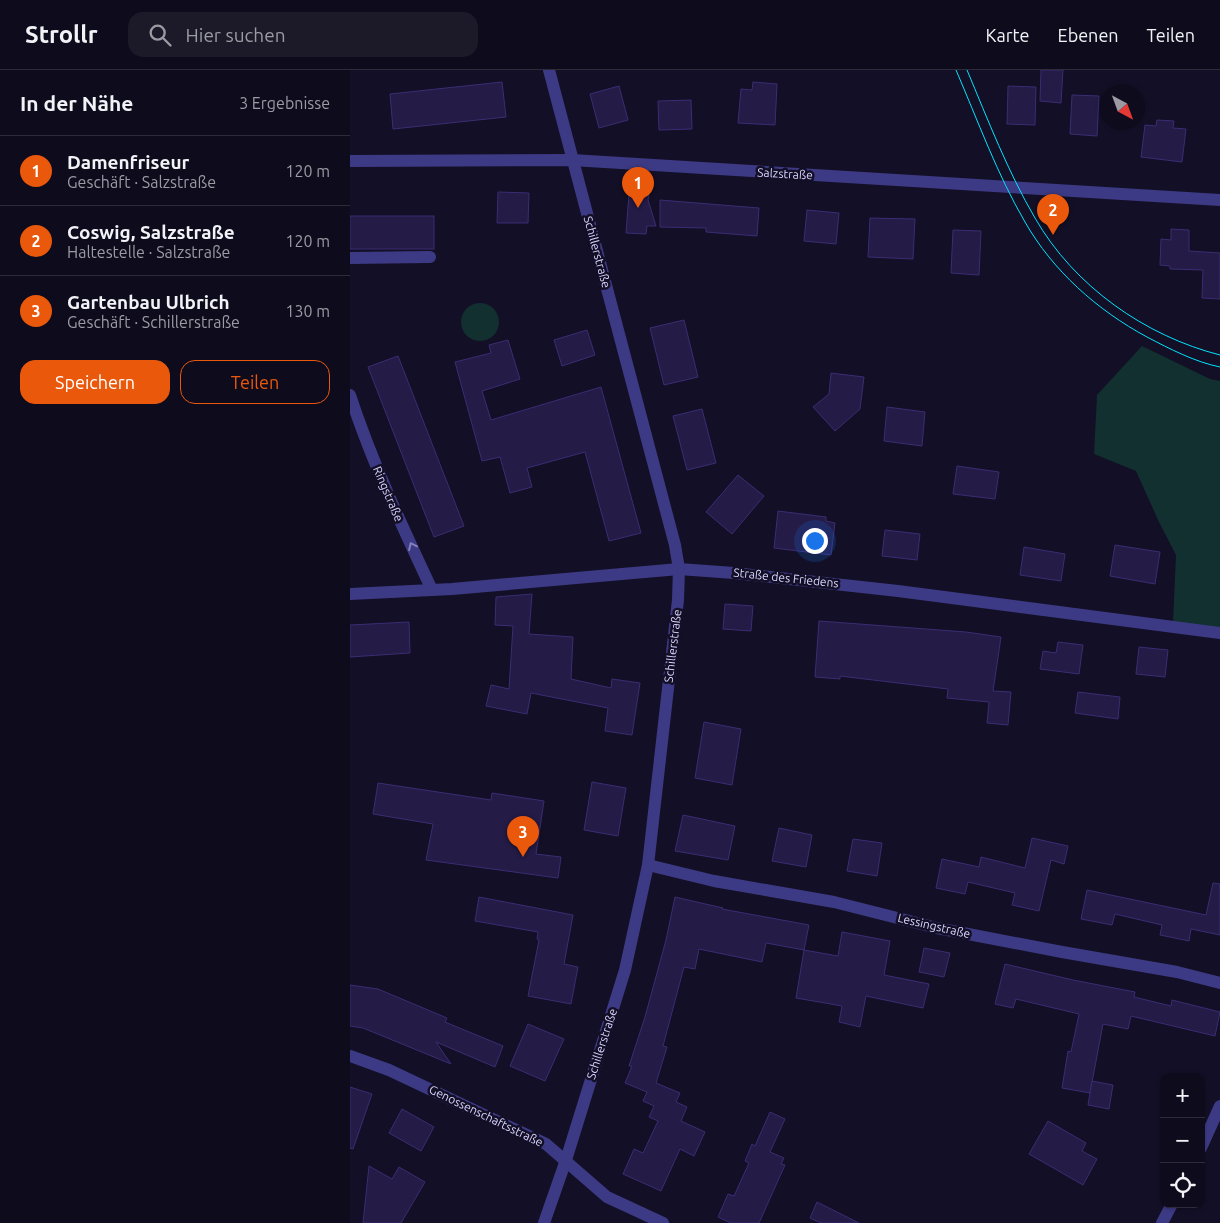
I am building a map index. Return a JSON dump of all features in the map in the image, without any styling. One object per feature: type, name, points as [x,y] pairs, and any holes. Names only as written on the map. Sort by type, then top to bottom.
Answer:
[{"type":"street","name":"Schillerstraße","points":[[544,1223],[566,1160],[625,970],[648,865],[678,600],[679,569],[675,545],[549,70]]},
{"type":"street","name":"Salzstraße","points":[[350,161],[572,160],[1220,200]]},
{"type":"street","points":[[350,258],[430,257]]},
{"type":"street","name":"Ringstraße","points":[[350,395],[389,498],[432,590]]},
{"type":"street","name":"Straße des Friedens","points":[[350,594],[526,584],[679,569],[734,572],[898,591],[1220,633]]},
{"type":"street","name":"Lessingstraße","points":[[648,865],[714,881],[834,902],[947,930],[1177,972],[1220,983]]},
{"type":"street","name":"Genossenschaftsstraße","points":[[350,1056],[389,1070],[546,1144],[607,1197],[663,1223]]},
{"type":"street","points":[[1205,1139],[1220,1106]]},
{"type":"street","points":[[1162,1223],[1170,1208]]},
{"type":"green space","points":[[480,303],[494,308],[499,322],[494,336],[480,341],[466,336],[461,322],[466,308]]},
{"type":"green space","points":[[1142,346],[1210,379],[1220,381],[1220,629],[1173,622],[1176,555],[1136,471],[1094,454],[1097,395]]},
{"type":"building","points":[[1041,70],[1063,70],[1061,103],[1040,101]]},
{"type":"building","points":[[502,82],[506,117],[393,129],[390,94]]},
{"type":"building","points":[[753,82],[777,84],[775,125],[738,123],[741,89],[752,90]]},
{"type":"building","points":[[619,86],[628,120],[599,128],[590,94]]},
{"type":"building","points":[[1008,86],[1036,87],[1035,125],[1007,124]]},
{"type":"building","points":[[1072,95],[1099,96],[1097,136],[1070,134]]},
{"type":"building","points":[[691,100],[692,129],[659,130],[658,101]]},
{"type":"building","points":[[1157,120],[1174,121],[1173,128],[1186,129],[1182,162],[1141,157],[1145,125],[1156,126]]},
{"type":"building","points":[[498,192],[529,193],[528,223],[497,223]]},
{"type":"building","points":[[629,194],[649,195],[648,200],[656,226],[647,226],[646,234],[626,233]]},
{"type":"building","points":[[660,200],[759,208],[757,236],[706,232],[706,228],[660,227]]},
{"type":"building","points":[[807,210],[839,213],[836,244],[804,241]]},
{"type":"building","points":[[350,216],[434,216],[434,249],[350,249]]},
{"type":"building","points":[[870,218],[915,219],[913,259],[868,257]]},
{"type":"building","points":[[1171,229],[1189,230],[1189,251],[1220,253],[1220,299],[1202,298],[1203,270],[1170,269],[1170,266],[1160,265],[1161,239],[1171,240]]},
{"type":"building","points":[[953,230],[981,231],[979,275],[951,273]]},
{"type":"building","points":[[684,320],[698,377],[664,385],[650,328]]},
{"type":"building","points":[[587,330],[595,355],[562,366],[554,340]]},
{"type":"building","points":[[508,340],[520,379],[482,391],[491,420],[601,387],[641,533],[609,541],[585,452],[527,468],[532,487],[510,493],[500,457],[482,461],[455,362],[491,353],[489,345]]},
{"type":"building","points":[[398,356],[464,526],[434,537],[368,367]]},
{"type":"building","points":[[831,373],[864,377],[860,409],[835,431],[813,407],[829,394]]},
{"type":"building","points":[[887,407],[925,412],[922,446],[884,441]]},
{"type":"building","points":[[702,409],[716,463],[687,470],[673,416]]},
{"type":"building","points":[[957,466],[999,472],[995,499],[953,494]]},
{"type":"building","points":[[738,475],[764,496],[732,534],[706,512]]},
{"type":"building","points":[[778,511],[826,517],[826,521],[835,523],[831,555],[774,548]]},
{"type":"building","points":[[885,530],[920,534],[917,560],[882,556]]},
{"type":"building","points":[[1115,545],[1160,552],[1155,584],[1110,576]]},
{"type":"building","points":[[1024,547],[1065,554],[1061,581],[1020,575]]},
{"type":"building","points":[[532,594],[529,634],[573,637],[571,679],[611,688],[612,679],[640,683],[632,735],[605,731],[608,708],[531,693],[527,714],[486,706],[491,685],[509,689],[513,626],[495,625],[496,597]]},
{"type":"building","points":[[725,604],[753,606],[751,631],[723,629]]},
{"type":"building","points":[[819,621],[966,632],[1001,637],[993,691],[1011,692],[1008,725],[987,723],[989,702],[947,698],[948,689],[840,676],[840,679],[815,677]]},
{"type":"building","points":[[409,622],[410,653],[350,657],[350,625]]},
{"type":"building","points":[[1058,642],[1083,645],[1079,674],[1040,669],[1043,651],[1056,653]]},
{"type":"building","points":[[1139,647],[1168,650],[1165,677],[1136,674]]},
{"type":"building","points":[[1078,692],[1120,697],[1118,719],[1075,713]]},
{"type":"building","points":[[704,722],[741,729],[732,785],[695,778]]},
{"type":"building","points":[[592,782],[626,788],[618,836],[584,830]]},
{"type":"building","points":[[378,783],[491,800],[492,793],[544,801],[536,854],[561,857],[558,878],[426,860],[433,824],[373,814]]},
{"type":"building","points":[[683,815],[735,826],[728,860],[675,851]]},
{"type":"building","points":[[779,828],[812,835],[806,867],[772,861]]},
{"type":"building","points":[[1032,838],[1068,846],[1064,864],[1051,860],[1039,911],[1012,905],[1015,893],[968,882],[965,894],[936,888],[942,859],[979,867],[981,857],[1025,868]]},
{"type":"building","points":[[853,839],[882,843],[877,876],[847,871]]},
{"type":"building","points":[[1213,883],[1220,884],[1220,935],[1191,929],[1189,941],[1160,935],[1162,925],[1115,914],[1112,925],[1081,919],[1087,890],[1206,915]]},
{"type":"building","points":[[479,897],[573,915],[564,964],[578,967],[571,1004],[528,996],[539,940],[537,939],[538,932],[475,921]]},
{"type":"building","points":[[675,897],[722,909],[809,925],[804,950],[766,943],[762,962],[699,949],[695,969],[684,967],[663,1046],[667,1047],[656,1083],[680,1093],[676,1102],[687,1107],[681,1121],[705,1132],[694,1156],[680,1149],[661,1191],[623,1174],[634,1149],[643,1153],[658,1121],[649,1117],[654,1106],[643,1101],[647,1092],[625,1083],[632,1066],[629,1066],[645,1017],[666,940]]},
{"type":"building","points":[[842,932],[890,941],[884,975],[929,984],[923,1008],[866,996],[860,1027],[839,1022],[842,1006],[796,998],[804,950],[838,956]]},
{"type":"building","points":[[924,948],[950,953],[944,977],[919,972]]},
{"type":"building","points":[[1005,964],[1135,992],[1134,997],[1171,1006],[1172,1000],[1220,1012],[1215,1036],[1131,1016],[1128,1029],[1103,1024],[1090,1093],[1062,1088],[1068,1051],[1071,1052],[1079,1014],[1016,999],[1013,1008],[995,1004]]},
{"type":"building","points":[[350,985],[378,989],[447,1018],[445,1022],[503,1046],[495,1067],[436,1042],[451,1064],[363,1028],[350,1026]]},
{"type":"building","points":[[528,1024],[564,1039],[545,1081],[510,1066]]},
{"type":"building","points":[[1092,1081],[1113,1085],[1109,1109],[1088,1105]]},
{"type":"building","points":[[350,1087],[372,1094],[353,1149],[350,1148]]},
{"type":"building","points":[[402,1109],[434,1127],[421,1151],[389,1133]]},
{"type":"building","points":[[770,1112],[785,1119],[770,1152],[784,1158],[781,1164],[785,1165],[759,1223],[731,1223],[718,1217],[728,1194],[734,1196],[749,1163],[745,1161],[752,1144],[755,1146]]},
{"type":"building","points":[[1048,1121],[1086,1143],[1082,1151],[1097,1159],[1083,1185],[1029,1154]]},
{"type":"building","points":[[369,1166],[392,1179],[399,1167],[425,1182],[401,1223],[363,1223]]},
{"type":"building","points":[[817,1202],[859,1223],[821,1223],[810,1218]]},
{"type":"tram line","points":[[956,70],[1015,204],[1036,240],[1063,273],[1111,315],[1147,337],[1183,355],[1220,367]]},
{"type":"tram line","points":[[967,70],[1025,200],[1051,243],[1070,265],[1114,305],[1139,321],[1165,335],[1220,355]]},
{"type":"place","name":"Damenfriseur","points":[[638,208]]},
{"type":"place","name":"Coswig, Salzstraße","points":[[1053,235]]},
{"type":"place","name":"Gartenbau Ulbrich","points":[[523,857]]}]
